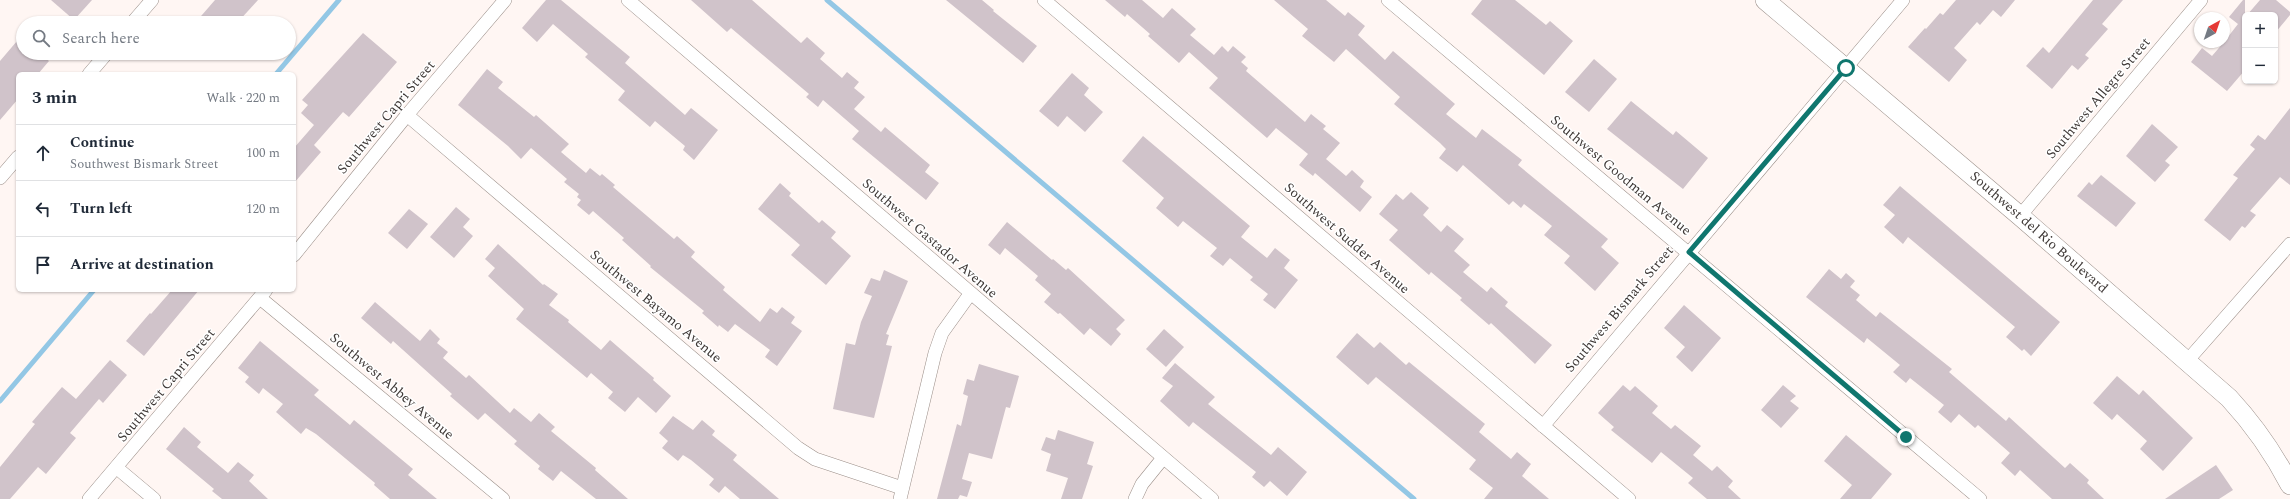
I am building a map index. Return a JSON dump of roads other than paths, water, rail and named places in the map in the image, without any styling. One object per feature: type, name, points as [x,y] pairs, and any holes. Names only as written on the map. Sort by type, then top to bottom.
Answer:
[{"type":"street","points":[[138,16],[152,0]]},
{"type":"street","name":"Southwest Capri Street","points":[[296,253],[407,115],[505,0]]},
{"type":"street","name":"Southwest Gastador Avenue","points":[[628,0],[970,294],[1212,499]]},
{"type":"street","name":"Southwest Sudder Avenue","points":[[1044,0],[1629,499]]},
{"type":"street","name":"Southwest Goodman Avenue","points":[[1388,0],[1689,252],[1980,499]]},
{"type":"street","name":"Southwest del Rio Boulevard","points":[[1765,0],[2188,360],[2229,398],[2253,424],[2276,459],[2290,485]]},
{"type":"street","name":"Southwest Bismark Street","points":[[1543,426],[1903,0]]},
{"type":"street","name":"Southwest Allegre Street","points":[[2020,216],[2201,0]]},
{"type":"street","points":[[91,72],[100,60]]},
{"type":"street","name":"Southwest Bayamo Avenue","points":[[407,115],[798,448],[815,458],[901,493]]},
{"type":"street","points":[[0,178],[16,159]]},
{"type":"street","points":[[2188,360],[2290,244]]},
{"type":"street","name":"Southwest Capri Street","points":[[89,499],[117,468],[263,294]]},
{"type":"street","name":"Southwest Abbey Avenue","points":[[263,294],[503,499]]},
{"type":"street","points":[[901,493],[935,353],[942,333],[970,294]]},
{"type":"street","points":[[1135,499],[1142,484],[1163,458]]},
{"type":"street","points":[[117,468],[154,499]]},
{"type":"waterway","points":[[296,51],[339,0]]},
{"type":"waterway","points":[[827,0],[1414,499]]},
{"type":"waterway","points":[[278,72],[288,60]]},
{"type":"waterway","points":[[0,401],[92,292]]}]
